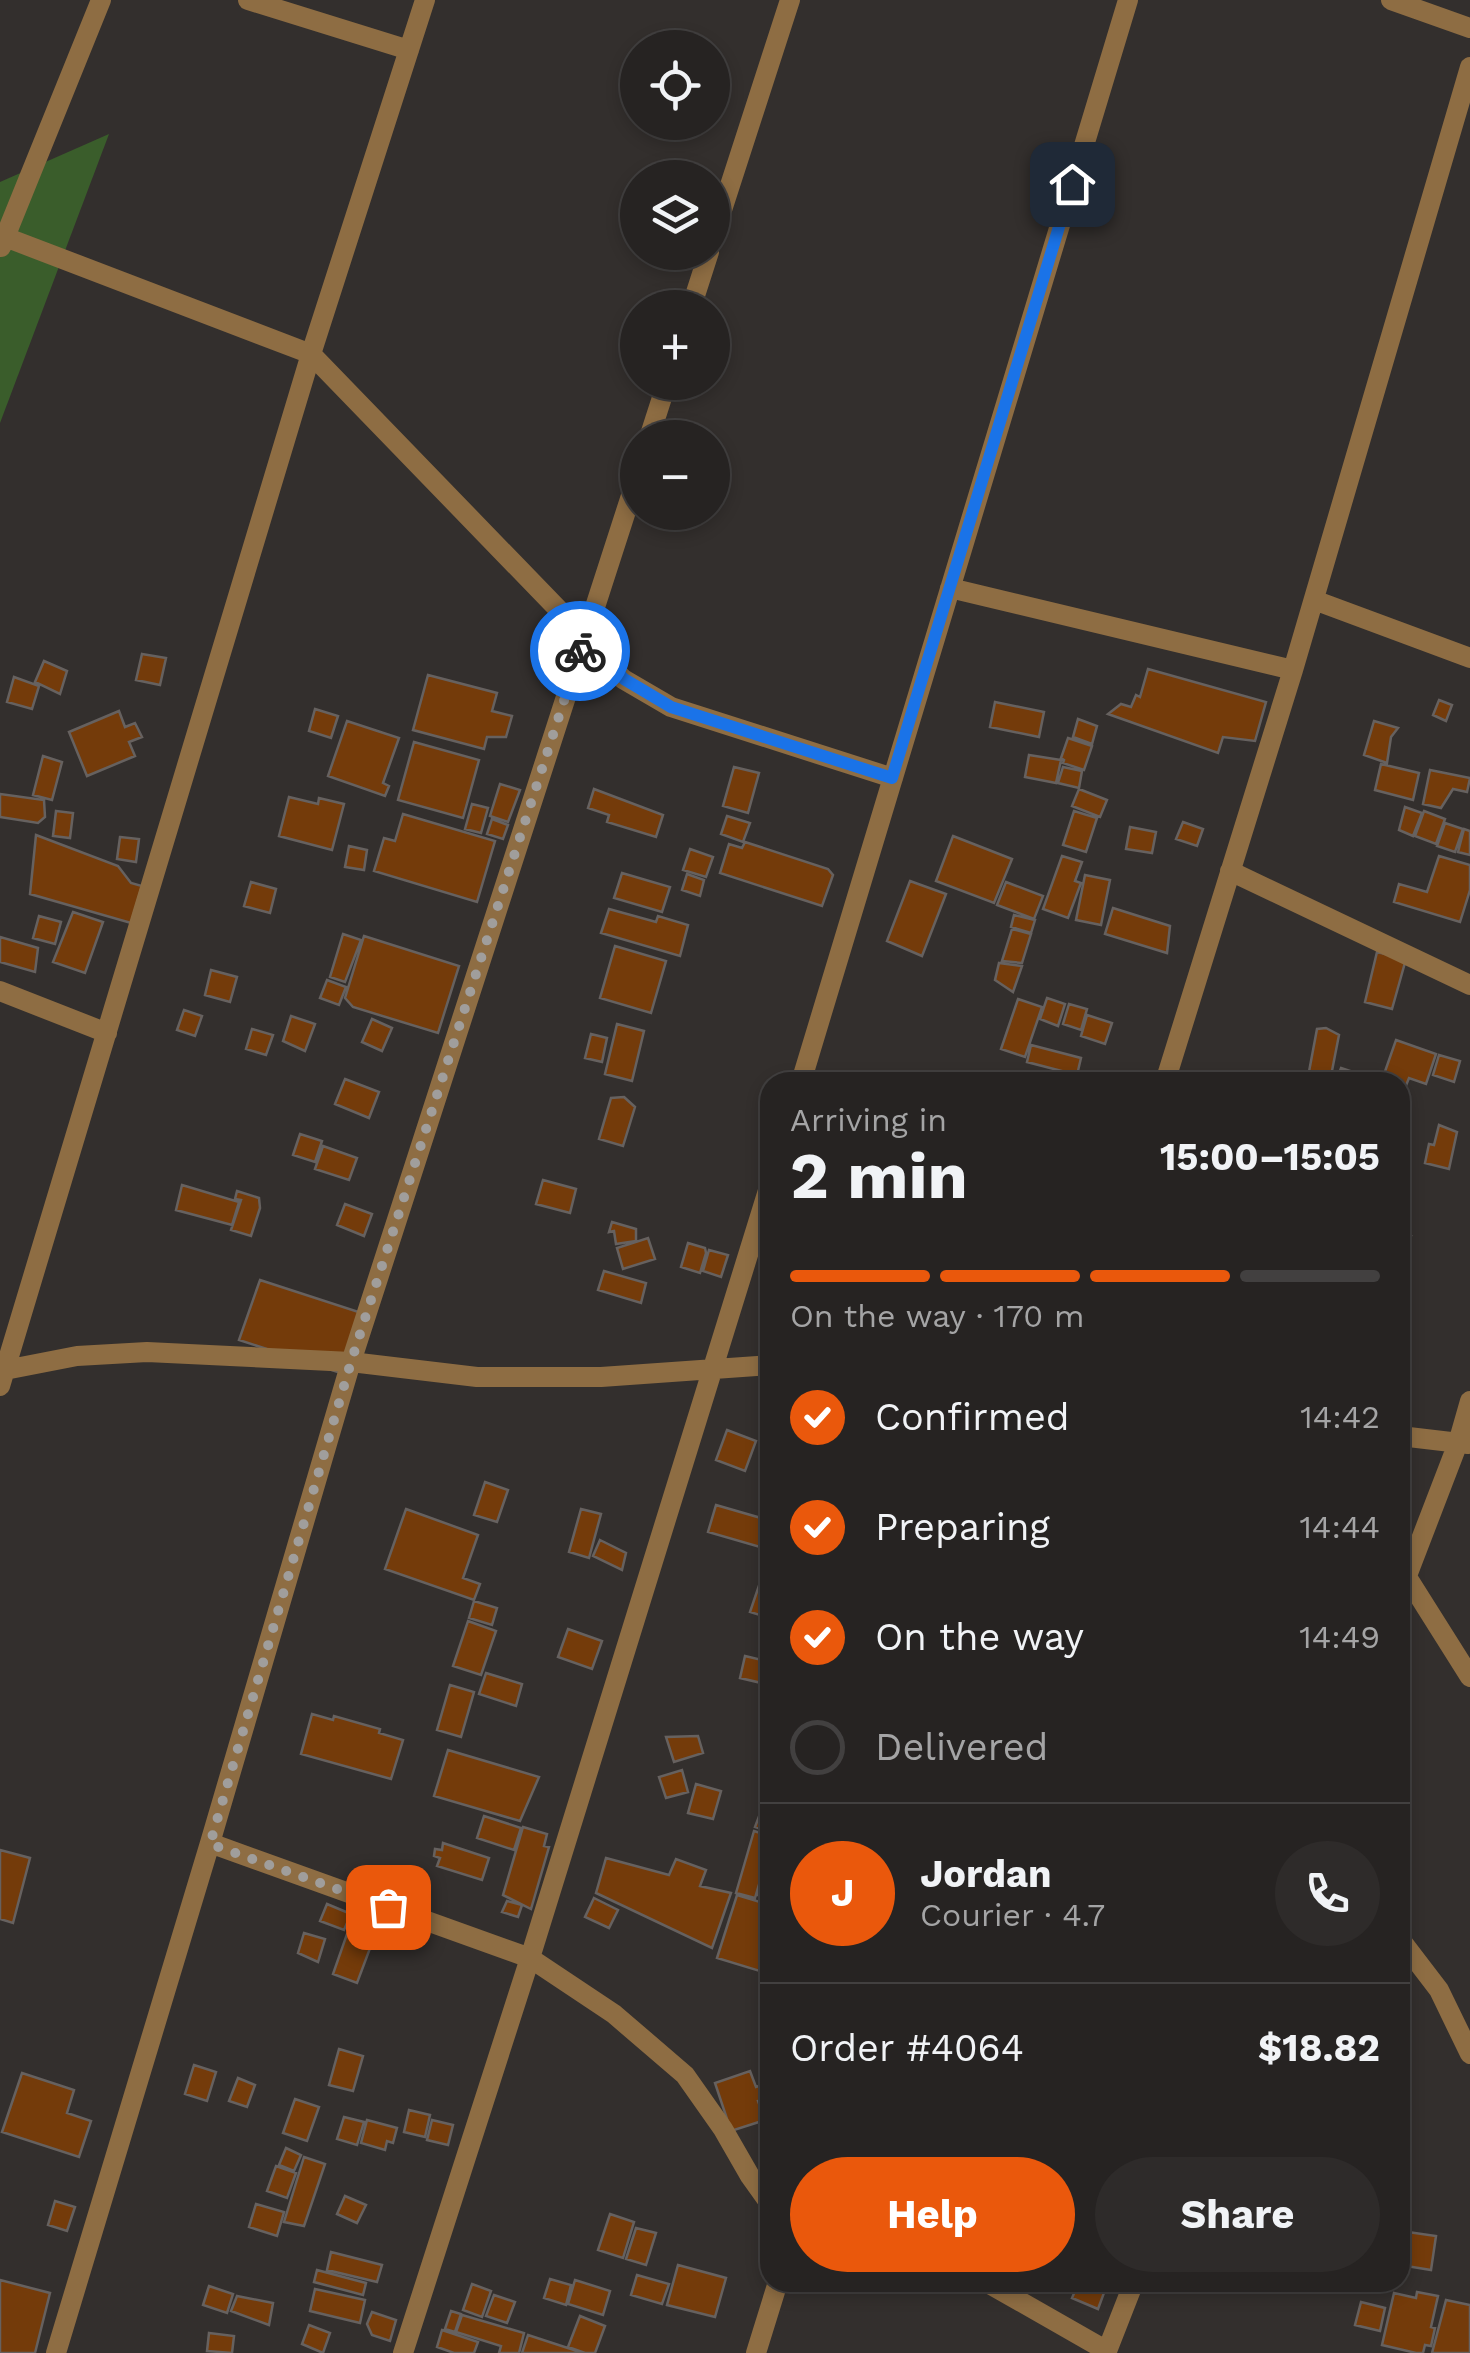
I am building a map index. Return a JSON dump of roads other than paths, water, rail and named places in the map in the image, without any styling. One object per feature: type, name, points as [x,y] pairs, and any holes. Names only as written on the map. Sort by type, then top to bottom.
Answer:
[{"type":"street","points":[[101,0],[2,243],[311,354],[624,679],[671,707],[892,778]]},
{"type":"street","points":[[248,0],[410,50]]},
{"type":"street","points":[[2,1375],[311,354],[425,0]]},
{"type":"street","points":[[730,185],[790,0]]},
{"type":"street","points":[[804,1072],[1128,0]]},
{"type":"street","points":[[1391,0],[1470,28]]},
{"type":"street","points":[[1168,1072],[1293,670],[1470,67]]},
{"type":"street","points":[[56,2353],[351,1362],[620,529]]},
{"type":"street","points":[[950,588],[1293,670]]},
{"type":"street","points":[[1314,600],[1470,658]]},
{"type":"street","points":[[1230,871],[1470,984]]},
{"type":"street","points":[[0,991],[107,1033]]},
{"type":"street","points":[[403,2353],[760,1217]]},
{"type":"street","points":[[2,1375],[76,1356],[147,1352],[351,1362],[478,1377],[601,1377],[760,1366]]},
{"type":"street","points":[[1410,1570],[1464,1443],[1470,1401]]},
{"type":"street","points":[[1410,1437],[1464,1443]]},
{"type":"street","points":[[1410,1596],[1470,1677]]},
{"type":"street","points":[[210,1844],[530,1958],[614,2014],[685,2075],[760,2190]]},
{"type":"street","points":[[1410,1952],[1439,1990],[1470,2054]]},
{"type":"street","points":[[756,2353],[775,2292]]},
{"type":"street","points":[[1003,2292],[1106,2351],[1130,2292]]}]
